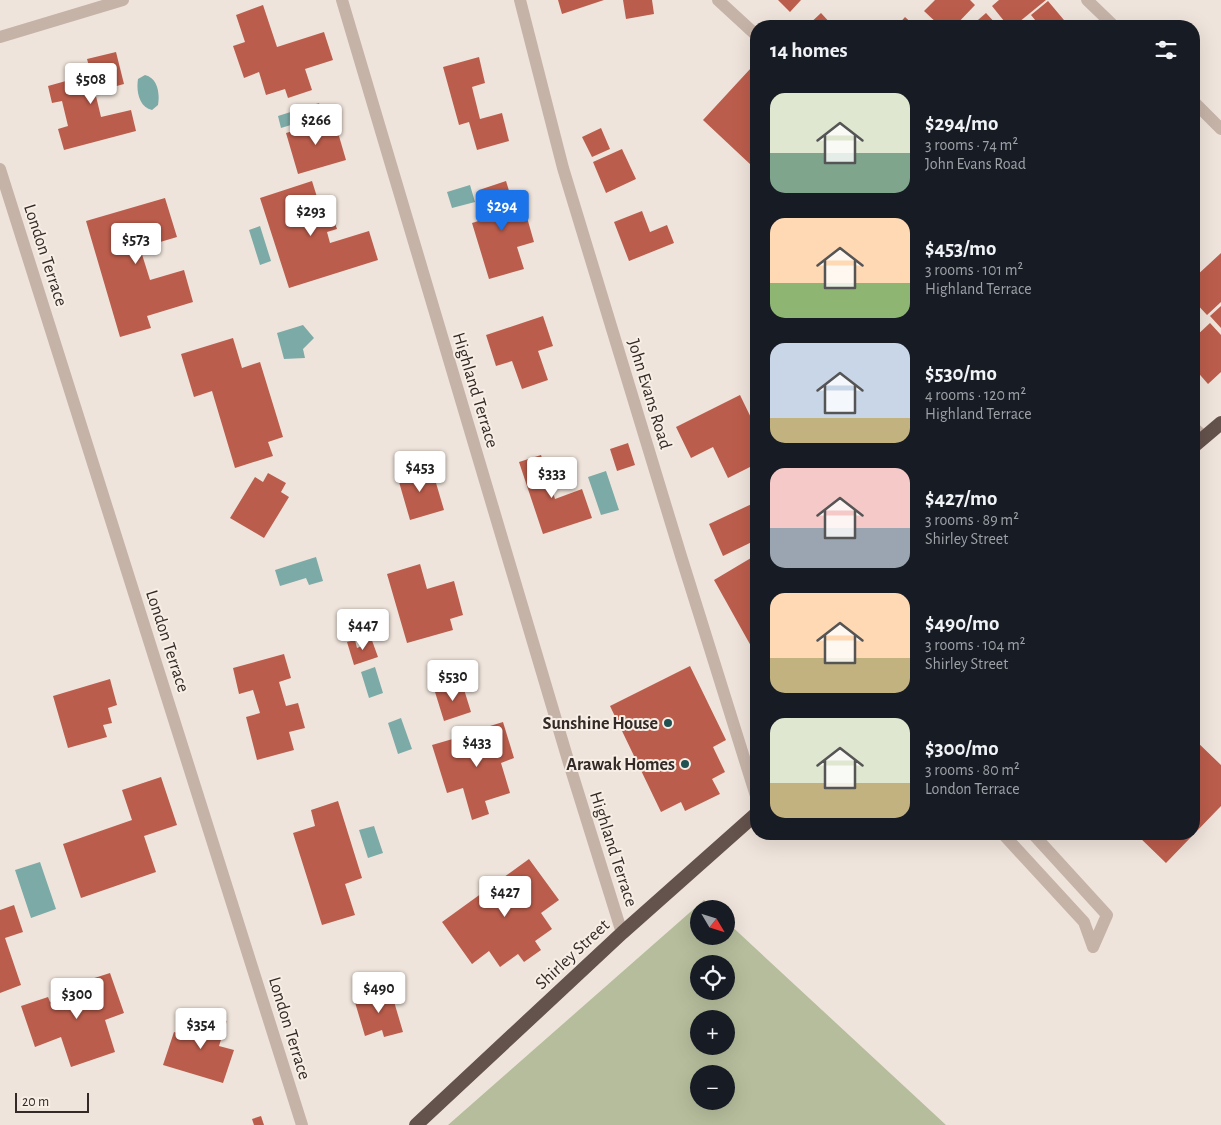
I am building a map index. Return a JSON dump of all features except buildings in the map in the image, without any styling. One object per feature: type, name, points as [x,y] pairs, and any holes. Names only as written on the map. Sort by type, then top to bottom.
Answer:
[{"type":"highway","points":[[1200,435],[1221,423]]},
{"type":"highway","name":"Shirley Street","points":[[416,1125],[622,933],[750,819]]},
{"type":"street","points":[[0,37],[122,0]]},
{"type":"street","name":"Highland Terrace","points":[[342,0],[568,760],[622,933]]},
{"type":"street","name":"John Evans Road","points":[[520,0],[563,168],[750,777]]},
{"type":"street","points":[[718,0],[750,30]]},
{"type":"street","points":[[1087,0],[1108,20]]},
{"type":"street","points":[[1200,108],[1221,129]]},
{"type":"street","name":"London Terrace","points":[[0,168],[302,1125]]},
{"type":"street","points":[[1009,840],[1084,922],[1093,947],[1107,915],[1038,840]]},
{"type":"green space","points":[[690,912],[690,945],[735,945],[735,929],[946,1125],[448,1125]]},
{"type":"water","points":[[145,75],[153,79],[159,96],[158,105],[152,110],[144,106],[138,93],[138,79]]},
{"type":"water","points":[[319,103],[323,115],[281,128],[278,116]]},
{"type":"water","points":[[470,185],[475,202],[452,208],[447,192]]},
{"type":"water","points":[[260,226],[271,261],[260,265],[249,230]]},
{"type":"water","points":[[303,325],[314,338],[303,349],[305,358],[284,359],[277,333]]},
{"type":"water","points":[[606,471],[619,510],[601,515],[588,477]]},
{"type":"water","points":[[316,557],[323,581],[309,585],[306,578],[280,586],[275,570]]},
{"type":"water","points":[[375,667],[383,693],[369,698],[361,672]]},
{"type":"water","points":[[401,718],[412,749],[398,754],[388,723]]},
{"type":"water","points":[[374,826],[383,853],[368,858],[359,830]]},
{"type":"water","points":[[40,862],[56,909],[31,918],[15,870]]},
{"type":"place","name":"Sunshine House","points":[[668,723]]},
{"type":"place","name":"Arawak Homes","points":[[685,764]]}]
